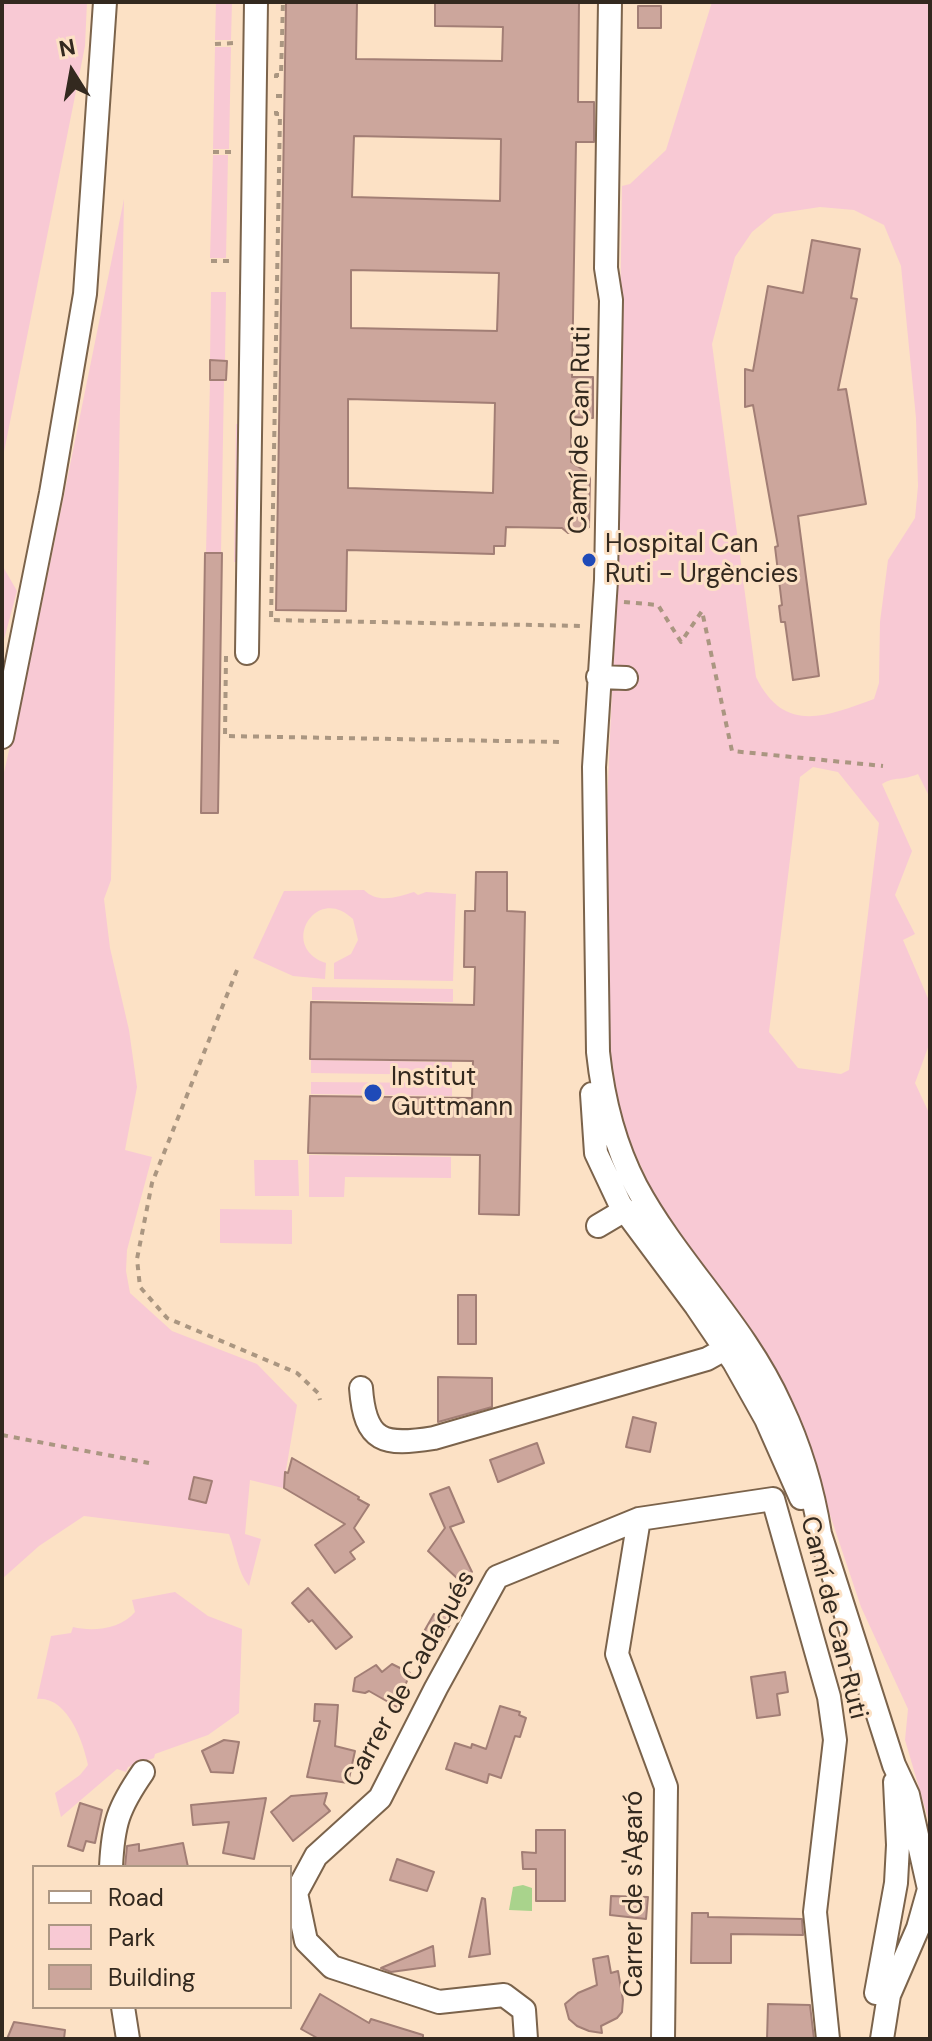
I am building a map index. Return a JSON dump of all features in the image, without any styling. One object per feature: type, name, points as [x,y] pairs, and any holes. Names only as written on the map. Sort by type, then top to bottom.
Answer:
[{"type":"street","points":[[2,737],[51,493],[85,294],[105,2]]},
{"type":"street","points":[[236,652],[256,2]]},
{"type":"street","name":"Camí de Can Ruti","points":[[610,2],[606,268],[611,300],[611,330],[606,580],[594,767],[598,1052],[607,1112],[637,1188],[736,1330],[780,1403],[815,1504],[820,1534],[894,1765],[908,1795],[930,1888]]},
{"type":"street","points":[[598,677],[626,678]]},
{"type":"street","name":"Camí de Can Ruti","points":[[598,1052],[592,1093],[596,1153],[625,1210],[725,1349],[766,1419],[805,1509],[820,1534]]},
{"type":"street","name":"Camí de Can Ruti","points":[[615,1136],[613,1151],[628,1194],[625,1210]]},
{"type":"street","points":[[598,1226],[625,1210]]},
{"type":"street","name":"Camí de Can Ruti","points":[[625,1210],[638,1214],[688,1278],[703,1283]]},
{"type":"street","points":[[361,1388],[363,1412],[370,1430],[397,1444],[434,1438],[707,1359],[725,1349]]},
{"type":"street","name":"Camí de Can Ruti","points":[[725,1349],[749,1368],[768,1399],[786,1419]]},
{"type":"street","name":"Camí de Can Ruti","points":[[773,1499],[829,1697],[835,1740],[815,1912],[828,2039]]},
{"type":"street","name":"Carrer de Cadaqués","points":[[526,2039],[524,2010],[504,1995],[439,2002],[332,1967],[306,1941],[296,1893],[316,1856],[380,1798],[497,1577],[639,1519],[773,1499]]},
{"type":"street","name":"Carrer de s'Agaró","points":[[639,1519],[617,1654],[666,1787],[663,2039]]},
{"type":"street","name":"Camí de Can Ruti","points":[[867,2039],[896,1883],[898,1845],[894,1765]]},
{"type":"street","points":[[111,1865],[113,1832],[124,1800],[143,1772]]},
{"type":"street","points":[[876,1993],[930,1888]]},
{"type":"street","points":[[882,2039],[889,1995],[918,1928],[930,1888]]},
{"type":"street","points":[[882,2039],[930,1929]]},
{"type":"street","points":[[123,2009],[128,2039]]},
{"type":"path","points":[[283,2],[281,75],[276,75],[276,114],[280,114],[271,620],[589,626]]},
{"type":"path","points":[[215,44],[237,43],[238,29]]},
{"type":"path","points":[[276,96],[284,96]]},
{"type":"path","points":[[213,152],[228,153]]},
{"type":"path","points":[[211,261],[227,261]]},
{"type":"path","points":[[617,602],[658,605],[681,642],[702,611],[732,751],[883,766]]},
{"type":"path","points":[[236,652],[225,736],[562,742]]},
{"type":"path","points":[[237,970],[152,1183],[137,1259],[140,1287],[167,1318],[297,1373],[318,1393],[320,1400]]},
{"type":"path","points":[[2,1435],[149,1463]]},
{"type":"green space","points":[[2,2],[87,2],[85,46],[2,462]]},
{"type":"green space","points":[[216,2],[232,2],[231,40],[215,40]]},
{"type":"green space","points":[[712,2],[930,2],[930,798],[918,774],[882,784],[912,851],[895,895],[915,934],[903,940],[930,1003],[930,1042],[915,1083],[930,1115],[930,1825],[905,1740],[908,1709],[861,1607],[823,1494],[648,1195],[651,1188],[635,1153],[629,1154],[611,1094],[606,829],[616,597],[622,186],[630,184],[666,150]],"holes":[[[820,207],[854,210],[884,225],[901,266],[916,418],[918,486],[915,518],[888,560],[880,622],[879,683],[874,699],[839,711],[807,716],[779,707],[756,677],[712,344],[735,257],[752,232],[774,214]],[[813,767],[838,772],[879,823],[849,1070],[841,1074],[798,1068],[769,1032],[800,777]]]},
{"type":"green space","points":[[215,47],[231,47],[229,149],[213,149]]},
{"type":"green space","points":[[213,155],[228,155],[226,258],[210,258]]},
{"type":"green space","points":[[124,199],[111,880],[104,899],[110,948],[129,1030],[137,1087],[125,1150],[152,1157],[127,1250],[126,1271],[130,1293],[172,1331],[257,1364],[297,1405],[283,1488],[250,1480],[245,1534],[261,1539],[249,1586],[239,1567],[229,1534],[84,1516],[39,1546],[2,1579],[2,781],[37,628]]},
{"type":"green space","points":[[211,292],[226,292],[225,361],[210,360]]},
{"type":"green space","points":[[210,380],[224,380],[221,553],[206,553]]},
{"type":"green space","points":[[236,424],[243,424],[241,562],[234,562]]},
{"type":"green space","points":[[2,565],[17,591],[2,647]]},
{"type":"green space","points":[[364,890],[381,898],[414,892],[418,895],[426,892],[456,894],[453,981],[334,979],[334,963],[351,954],[358,940],[353,919],[339,910],[326,908],[308,922],[304,933],[305,944],[312,955],[326,963],[325,979],[293,976],[253,958],[284,891]]},
{"type":"green space","points":[[312,987],[453,989],[453,1002],[312,1000]]},
{"type":"green space","points":[[311,1060],[452,1062],[452,1075],[311,1073]]},
{"type":"green space","points":[[311,1082],[452,1083],[452,1096],[311,1094]]},
{"type":"green space","points":[[309,1155],[451,1157],[451,1178],[345,1177],[344,1197],[309,1197]]},
{"type":"green space","points":[[254,1160],[298,1160],[299,1196],[255,1196]]},
{"type":"green space","points":[[220,1209],[292,1210],[292,1244],[220,1243]]},
{"type":"green space","points":[[175,1592],[208,1616],[242,1629],[239,1713],[208,1735],[155,1754],[154,1758],[128,1767],[126,1772],[117,1769],[61,1817],[55,1793],[80,1775],[88,1765],[78,1733],[65,1712],[48,1700],[37,1699],[51,1636],[71,1633],[73,1627],[98,1629],[115,1626],[135,1612],[132,1600]]},
{"type":"shaded area","points":[[523,1885],[532,1888],[532,1911],[509,1910],[513,1887]]},
{"type":"building","points":[[286,2],[357,2],[356,59],[502,61],[503,27],[435,26],[435,2],[579,2],[578,102],[594,102],[594,142],[576,142],[572,377],[593,377],[593,418],[571,417],[571,462],[588,473],[590,479],[589,527],[582,533],[568,533],[562,528],[506,527],[505,546],[494,546],[494,554],[347,550],[346,611],[276,610]],"holes":[[[354,136],[501,139],[500,201],[352,197]],[[351,270],[499,273],[497,331],[351,328]],[[348,399],[495,403],[493,493],[348,488]]]},
{"type":"building","points":[[638,6],[661,6],[661,28],[638,28]]},
{"type":"building","points":[[812,240],[860,249],[851,298],[857,299],[838,390],[846,389],[866,504],[798,516],[819,676],[793,680],[785,622],[781,622],[779,606],[782,605],[775,547],[778,546],[753,405],[745,407],[745,369],[753,371],[768,286],[803,293]]},
{"type":"building","points":[[210,360],[227,361],[226,380],[210,380]]},
{"type":"building","points":[[205,553],[222,553],[218,813],[201,813]]},
{"type":"building","points":[[476,872],[507,872],[507,911],[525,912],[519,1215],[479,1214],[480,1155],[308,1153],[310,1096],[472,1098],[473,1061],[310,1059],[311,1002],[474,1005],[475,967],[464,967],[465,911],[475,911]]},
{"type":"building","points":[[458,1295],[476,1295],[476,1344],[458,1344]]},
{"type":"building","points":[[438,1377],[492,1378],[492,1407],[438,1422]]},
{"type":"building","points":[[633,1417],[656,1423],[650,1452],[626,1447]]},
{"type":"building","points":[[537,1443],[544,1463],[498,1482],[490,1460]]},
{"type":"building","points":[[292,1458],[369,1505],[354,1528],[364,1542],[350,1552],[355,1559],[335,1573],[315,1545],[345,1524],[284,1488],[285,1472],[288,1473]]},
{"type":"building","points":[[194,1477],[212,1481],[206,1503],[189,1499]]},
{"type":"building","points":[[449,1487],[464,1522],[450,1527],[472,1572],[459,1580],[428,1551],[445,1528],[430,1494]]},
{"type":"building","points":[[308,1588],[352,1637],[336,1649],[312,1620],[309,1622],[292,1603]]},
{"type":"building","points":[[439,1612],[453,1619],[439,1643],[422,1635],[434,1614],[437,1616]]},
{"type":"building","points":[[392,1664],[410,1673],[397,1707],[369,1691],[353,1691],[355,1678],[376,1665],[382,1672]]},
{"type":"building","points":[[785,1672],[788,1692],[777,1694],[780,1715],[757,1718],[751,1677]]},
{"type":"building","points":[[315,1704],[338,1705],[335,1746],[355,1751],[348,1783],[307,1777],[320,1721],[314,1721]]},
{"type":"building","points":[[500,1706],[520,1712],[519,1715],[526,1718],[520,1737],[515,1736],[501,1778],[489,1774],[487,1783],[446,1769],[455,1743],[486,1749]]},
{"type":"building","points":[[224,1740],[239,1742],[233,1773],[211,1772],[202,1751]]},
{"type":"building","points":[[327,1793],[324,1804],[330,1811],[293,1841],[271,1812],[291,1796]]},
{"type":"building","points":[[266,1798],[254,1859],[223,1853],[229,1822],[193,1825],[191,1805]]},
{"type":"building","points":[[80,1803],[102,1810],[95,1843],[86,1841],[83,1851],[68,1846]]},
{"type":"building","points":[[536,1830],[565,1830],[565,1901],[536,1901],[536,1869],[523,1869],[522,1852],[536,1853]]},
{"type":"building","points":[[183,1843],[188,1865],[125,1865],[127,1846],[139,1844],[139,1851]]},
{"type":"building","points":[[397,1859],[434,1872],[427,1891],[390,1880]]},
{"type":"building","points":[[611,1896],[648,1897],[646,1919],[610,1915]]},
{"type":"building","points":[[482,1898],[485,1899],[490,1954],[469,1957]]},
{"type":"building","points":[[692,1913],[708,1913],[708,1917],[802,1919],[803,1935],[731,1934],[731,1963],[691,1963]]},
{"type":"building","points":[[433,1946],[435,1966],[391,1972],[381,1968]]},
{"type":"building","points":[[608,1956],[611,1973],[618,1971],[622,2012],[601,2026],[602,2033],[589,2031],[569,2019],[565,2004],[578,1993],[597,1985],[593,1959]]},
{"type":"building","points":[[320,1994],[369,2023],[371,2019],[423,2035],[423,2039],[319,2039],[301,2029]]},
{"type":"building","points":[[768,2004],[810,2005],[814,2039],[767,2039]]},
{"type":"building","points":[[14,2022],[65,2030],[64,2039],[7,2039]]},
{"type":"place","name":"Hospital Can Ruti - Urgències","points":[[589,560]]},
{"type":"place","name":"Institut Guttmann","points":[[373,1093]]}]
